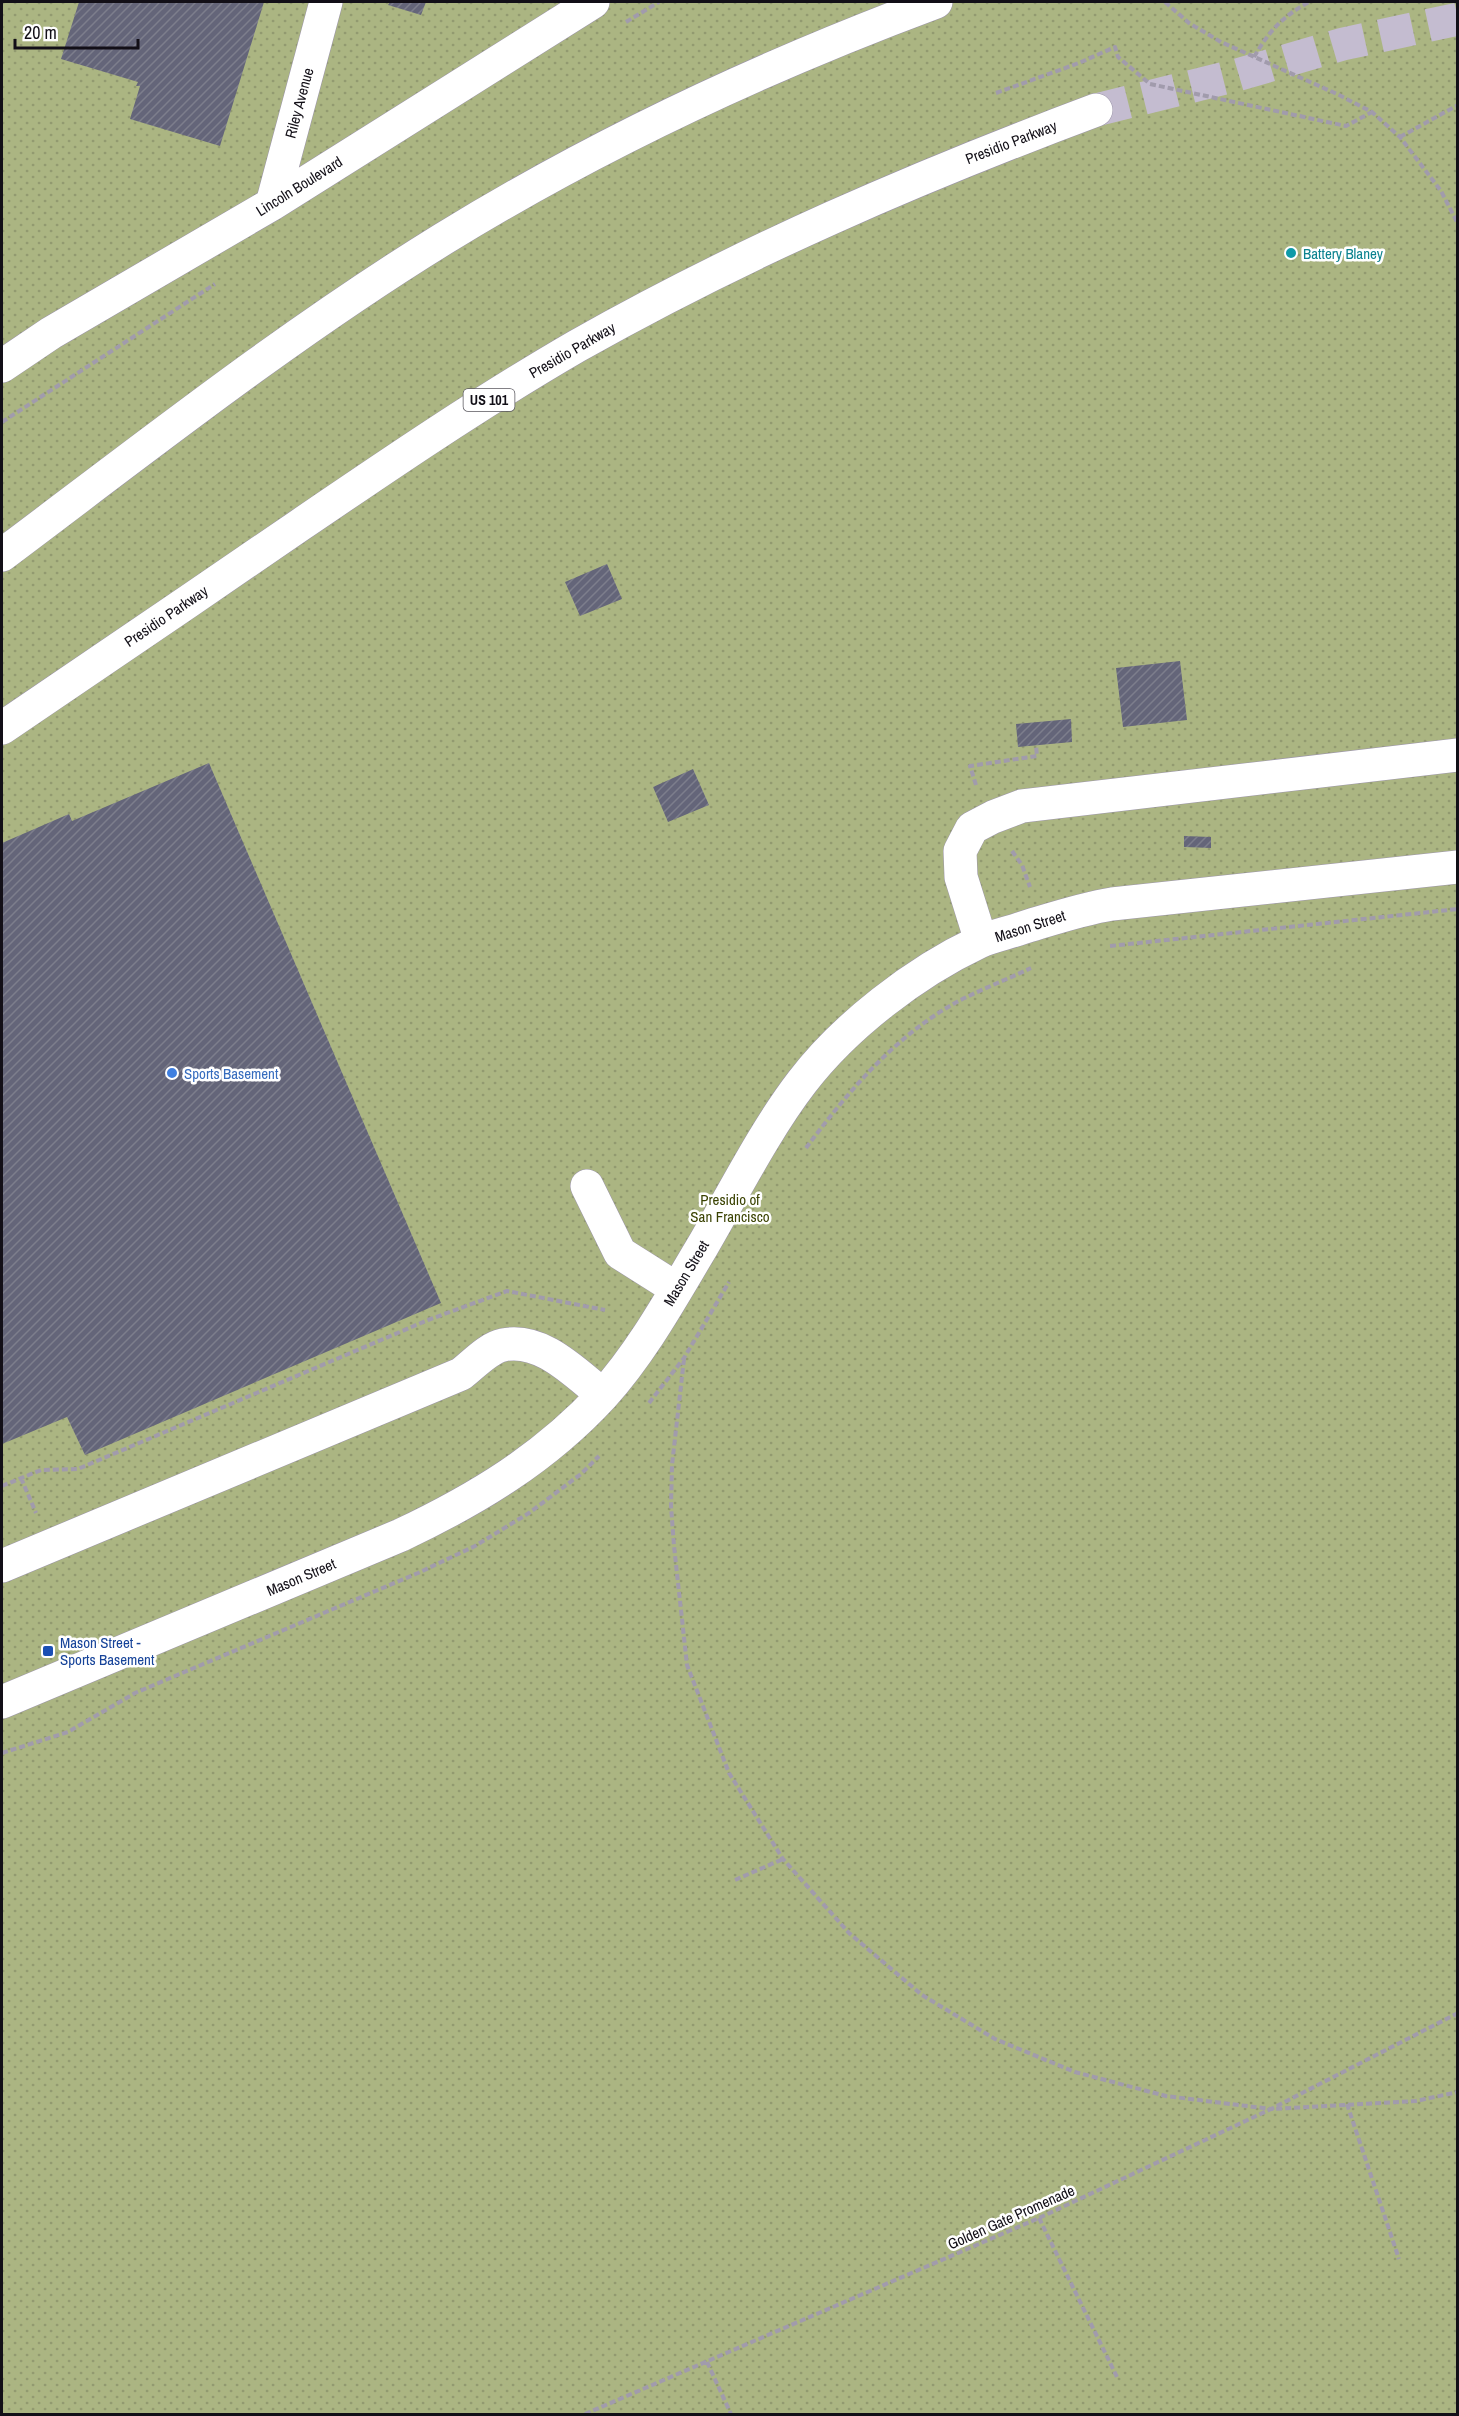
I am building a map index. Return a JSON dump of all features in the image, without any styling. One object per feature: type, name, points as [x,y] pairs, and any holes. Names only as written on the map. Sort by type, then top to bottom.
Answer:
[{"type":"main road","name":"Riley Avenue","points":[[272,204],[326,2]]},
{"type":"main road","name":"Lincoln Boulevard","points":[[2,366],[51,333],[272,204],[593,2]]},
{"type":"main road","points":[[2,555],[311,327],[393,271],[505,202],[681,109],[822,46],[936,2]]},
{"type":"main road","name":"Presidio Parkway","points":[[2,728],[425,441],[576,347],[696,282],[811,226],[969,158],[1096,110]]},
{"type":"main road","points":[[981,941],[961,877],[960,851],[972,828],[993,817],[1022,806],[1458,755]]},
{"type":"main road","name":"Mason Street","points":[[2,1702],[401,1535],[456,1509],[522,1467],[553,1442],[603,1395],[648,1334],[773,1125],[802,1082],[841,1041],[886,1000],[981,941],[1079,910],[1112,904],[1458,867]]},
{"type":"main road","points":[[587,1186],[620,1253],[677,1289]]},
{"type":"main road","points":[[2,1566],[461,1374],[502,1345],[524,1346],[550,1353],[603,1395]]},
{"type":"path","points":[[1165,2],[1189,23],[1221,42],[1372,112],[1400,137],[1441,191],[1458,224]]},
{"type":"path","points":[[1254,57],[1274,26],[1292,11],[1309,2]]},
{"type":"path","points":[[996,93],[1079,63],[1115,47],[1118,57],[1150,84],[1346,126],[1372,112]]},
{"type":"path","points":[[1400,137],[1458,105]]},
{"type":"path","points":[[978,791],[970,765],[1037,756],[1036,746]]},
{"type":"path","points":[[1008,846],[1022,865],[1032,891]]},
{"type":"path","points":[[2,1486],[41,1470],[78,1469],[428,1320],[507,1291],[605,1310]]},
{"type":"path","points":[[684,1358],[672,1465],[671,1506],[687,1665],[729,1773],[783,1859],[849,1933],[914,1989],[930,2001],[995,2039],[1075,2072],[1166,2096],[1271,2109],[1458,2013]]},
{"type":"path","points":[[21,1478],[27,1494]]},
{"type":"path","points":[[735,1880],[783,1859]]},
{"type":"path","name":"Golden Gate Promenade","points":[[585,2415],[1040,2218],[1271,2109],[1416,2101],[1458,2092]]},
{"type":"path","points":[[1347,2104],[1400,2259]]},
{"type":"path","points":[[1040,2218],[1118,2379]]},
{"type":"path","points":[[707,2362],[731,2415]]},
{"type":"green space","name":"Presidio of San Francisco","points":[[2,2],[1457,2],[1457,2414],[2,2414]]},
{"type":"building","points":[[79,2],[264,2],[220,146],[130,119],[140,86],[136,86],[138,82],[61,59]]},
{"type":"building","points":[[390,2],[426,2],[421,15],[388,5]]},
{"type":"building","points":[[607,564],[622,599],[580,616],[565,582]]},
{"type":"building","points":[[1180,661],[1187,720],[1123,727],[1116,668]]},
{"type":"building","points":[[1071,719],[1072,742],[1018,747],[1016,724]]},
{"type":"building","name":"Sports Basement","points":[[209,763],[441,1303],[85,1455],[67,1417],[2,1444],[2,843],[69,814],[72,821]]},
{"type":"building","points":[[693,769],[709,805],[668,822],[653,787]]},
{"type":"building","points":[[1184,836],[1211,837],[1211,848],[1184,847]]},
{"type":"tunnel","points":[[1096,110],[1237,75],[1343,44],[1458,19]]},
{"type":"place","name":"Battery Blaney","points":[[1291,253]]},
{"type":"place","name":"Sports Basement","points":[[172,1073]]},
{"type":"place","name":"Mason Street - Sports Basement","points":[[48,1651]]}]
